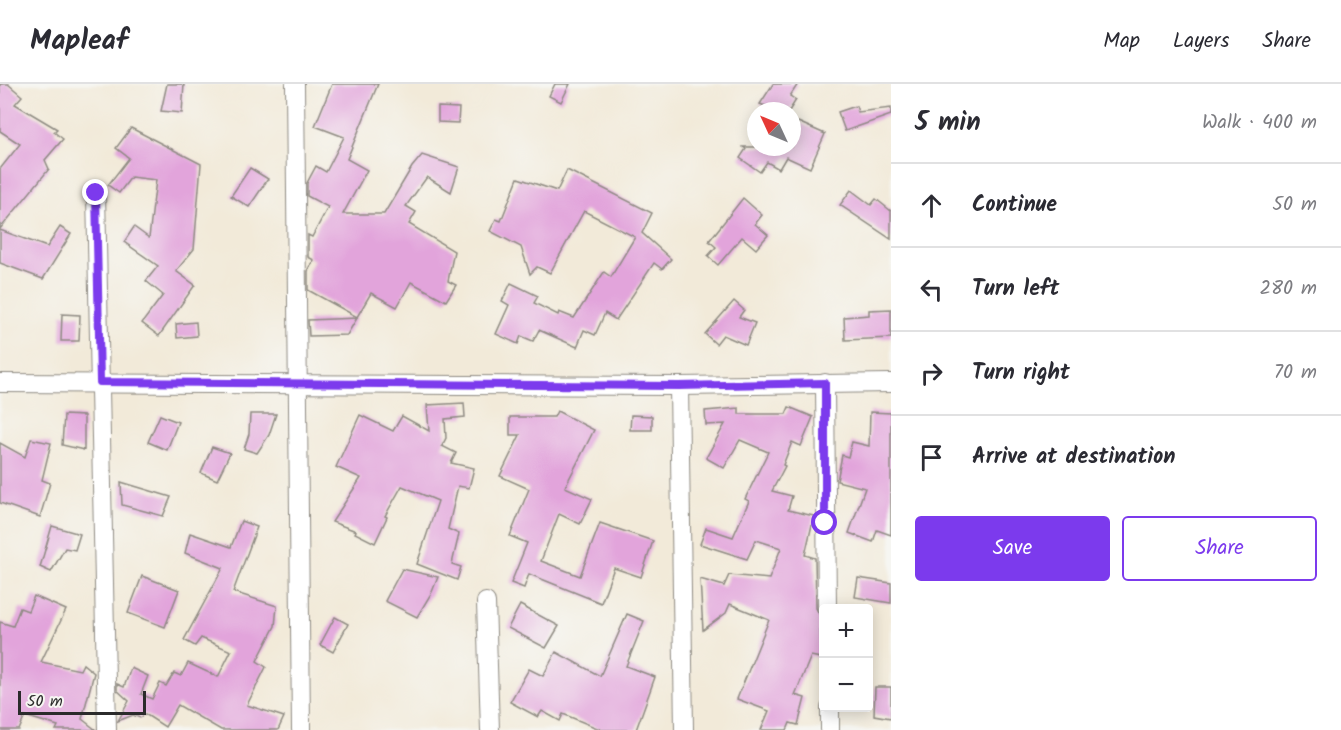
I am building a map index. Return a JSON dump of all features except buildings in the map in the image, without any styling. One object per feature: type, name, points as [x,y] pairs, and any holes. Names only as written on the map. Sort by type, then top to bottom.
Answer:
[{"type":"street","points":[[295,84],[301,730]]},
{"type":"street","points":[[96,193],[107,730]]},
{"type":"street","points":[[0,383],[679,386],[891,383]]},
{"type":"street","points":[[825,383],[827,604]]},
{"type":"street","points":[[679,386],[684,730]]},
{"type":"street","points":[[486,602],[490,730]]},
{"type":"street","points":[[830,712],[830,730]]},
{"type":"route","points":[[96,193],[100,382],[679,386],[825,383],[825,523]]}]
